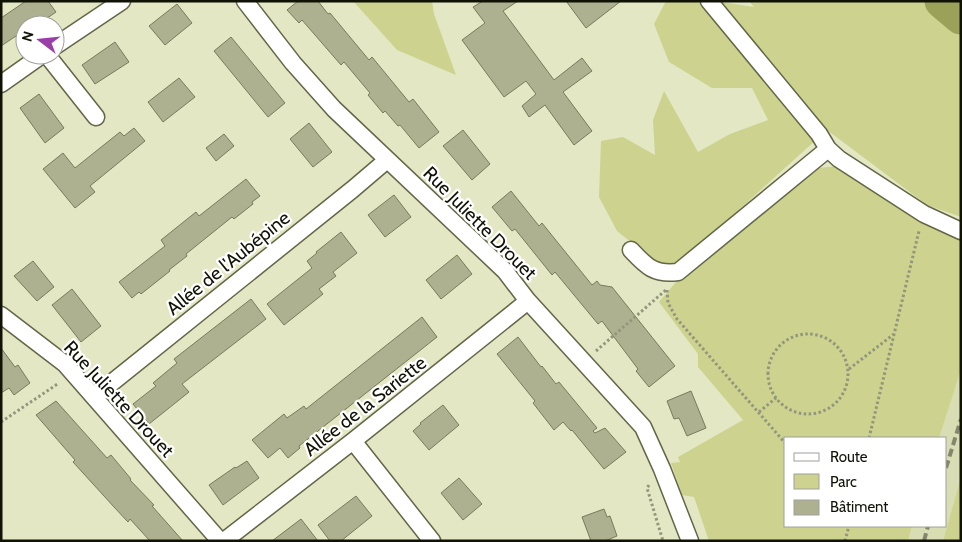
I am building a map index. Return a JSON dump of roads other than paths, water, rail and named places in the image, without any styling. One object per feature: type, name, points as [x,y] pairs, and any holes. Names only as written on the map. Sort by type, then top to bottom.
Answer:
[{"type":"street","points":[[65,39],[122,1]]},
{"type":"street","name":"Rue Juliette Drouet","points":[[245,1],[293,63],[334,109],[505,271],[528,301],[642,426],[662,469],[690,541]]},
{"type":"street","points":[[708,1],[820,134],[828,149],[839,159],[924,214],[961,231]]},
{"type":"street","points":[[1,84],[28,65]]},
{"type":"street","points":[[55,65],[96,117]]},
{"type":"street","points":[[630,250],[643,264],[654,270],[666,273],[678,272],[828,149]]},
{"type":"street","name":"Allée de l'Aubépine","points":[[94,397],[387,160]]},
{"type":"street","name":"Allée de la Sariette","points":[[224,541],[528,301]]},
{"type":"street","name":"Rue Juliette Drouet","points":[[1,315],[64,364],[220,541]]},
{"type":"street","points":[[353,441],[432,541]]},
{"type":"waterway","points":[[942,1],[961,17]]},
{"type":"railway","points":[[947,465],[961,419]]},
{"type":"railway","points":[[924,541],[928,527]]}]
